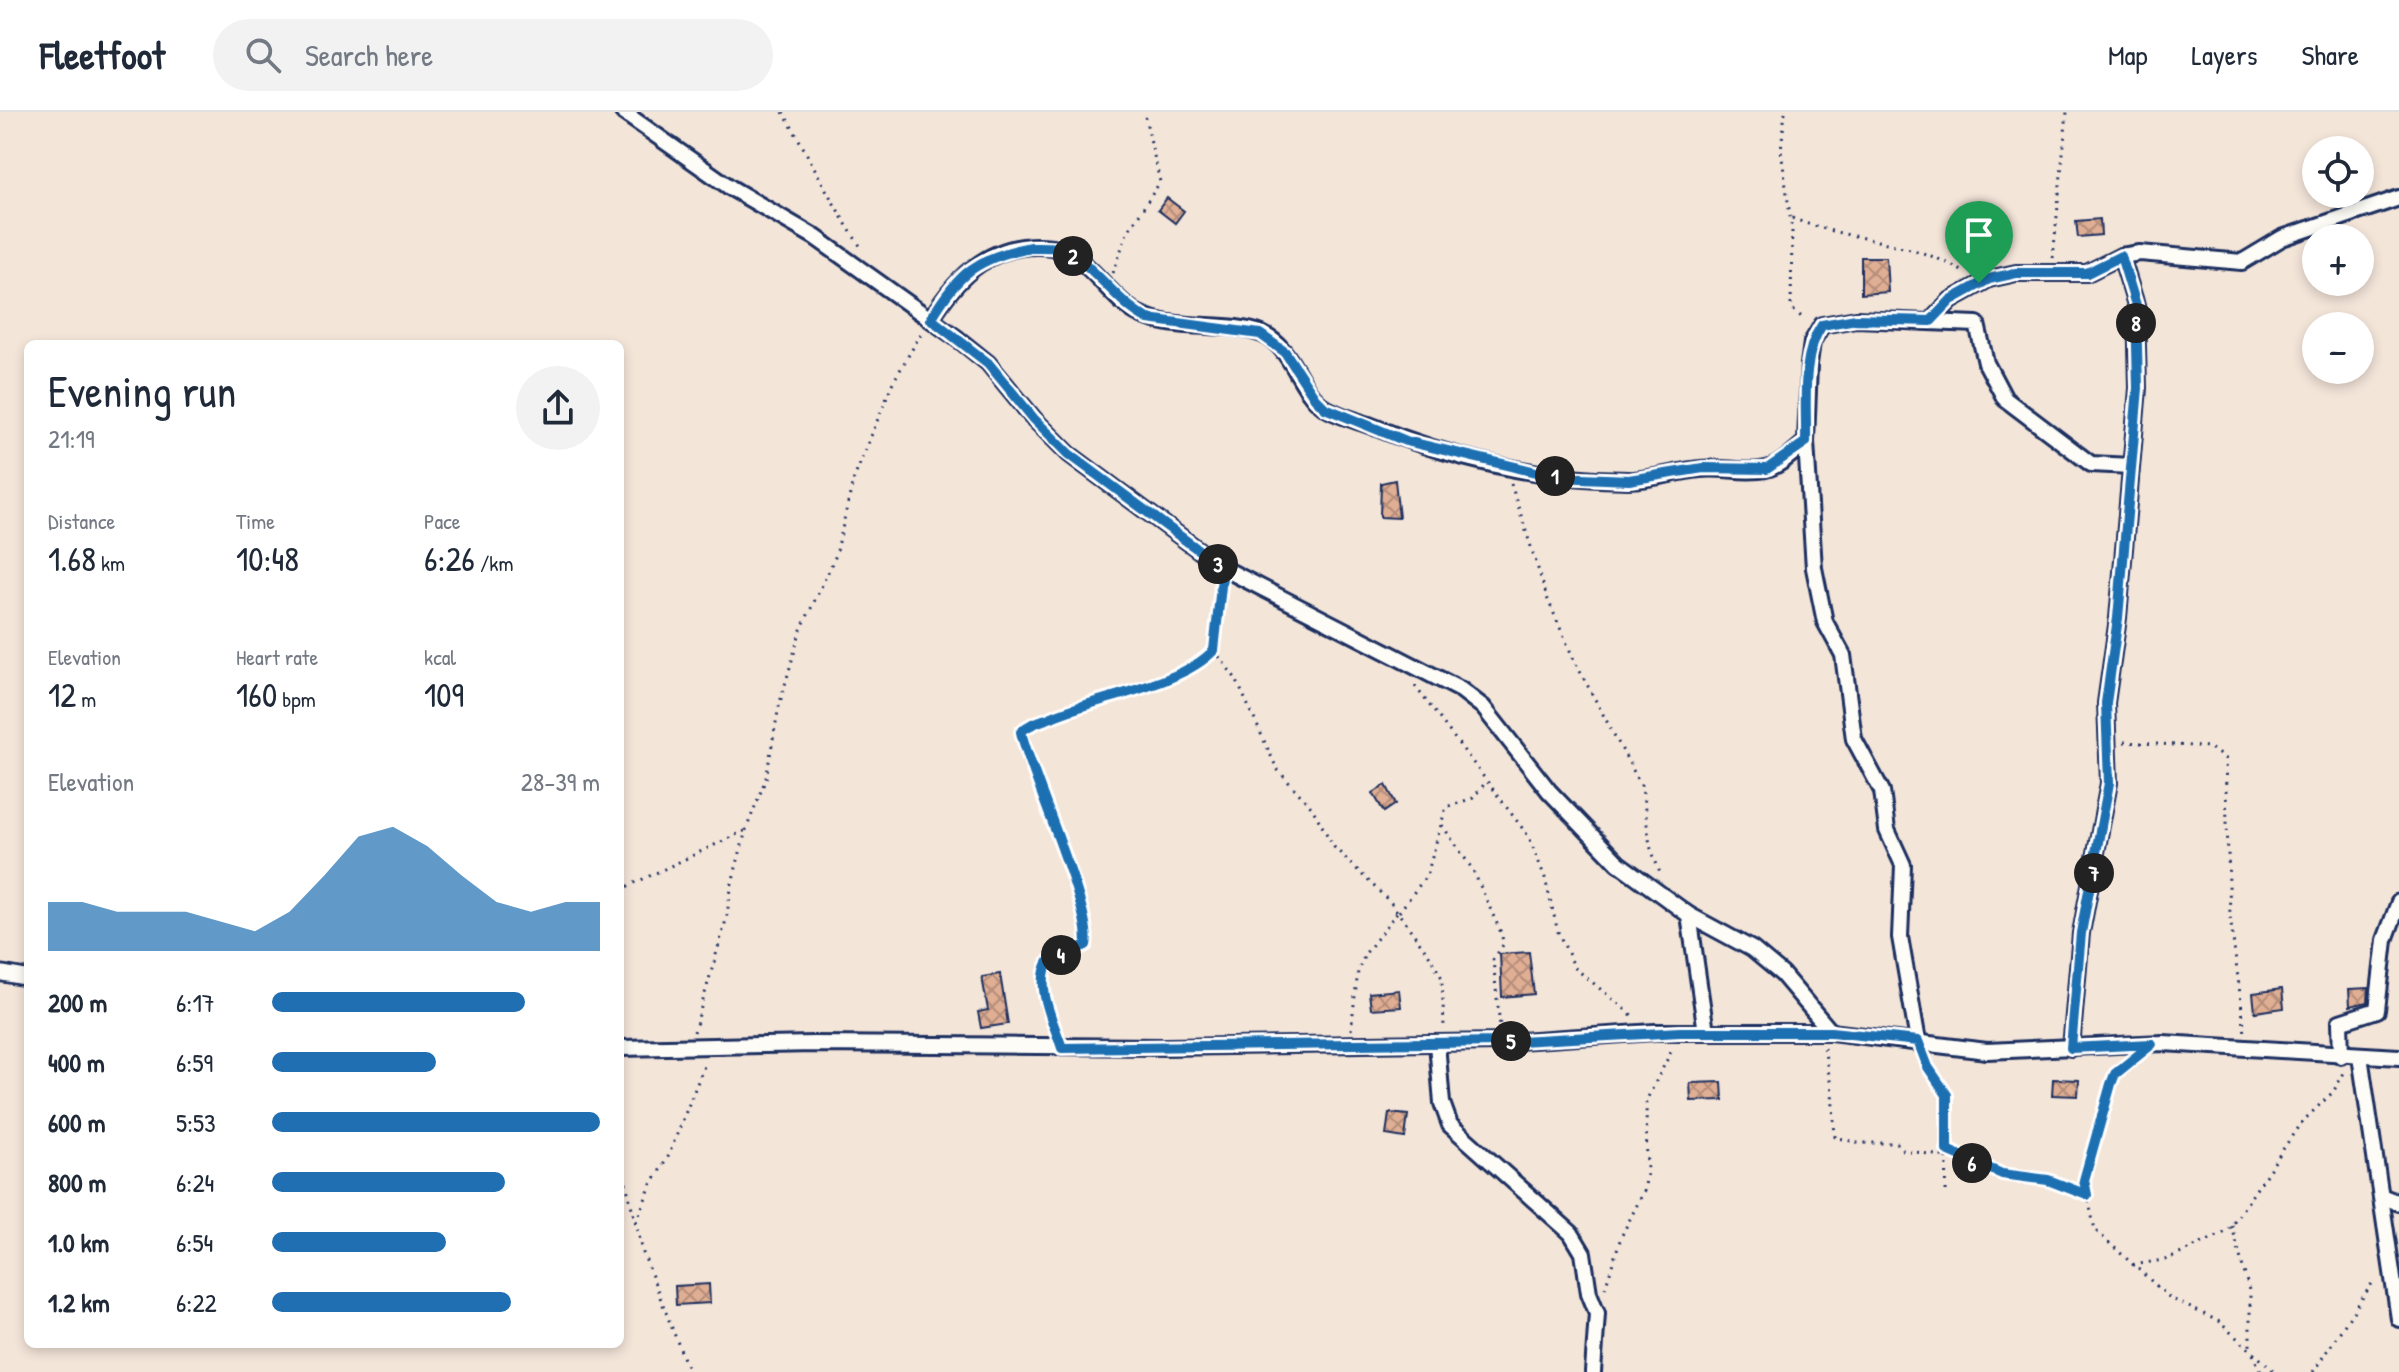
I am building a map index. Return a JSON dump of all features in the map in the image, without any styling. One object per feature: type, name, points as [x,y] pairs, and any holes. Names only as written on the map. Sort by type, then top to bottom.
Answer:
[{"type":"street","points":[[623,112],[731,188],[815,237],[931,319],[988,363],[1034,419],[1069,454],[1223,568],[1461,690],[1483,707],[1549,791],[1618,863],[1689,915],[1752,949],[1782,974],[1826,1032]]},
{"type":"street","points":[[1931,321],[1951,300],[1979,283],[2016,273],[2087,273],[2121,256],[2159,253],[2242,262],[2282,238],[2399,198]]},
{"type":"street","points":[[931,319],[950,288],[973,266],[1002,252],[1054,247],[1069,253],[1133,311],[1148,319],[1248,331],[1275,342],[1325,408],[1406,441],[1557,477],[1629,480],[1703,468],[1751,471],[1776,466],[1806,442]]},
{"type":"street","points":[[2071,1048],[2081,933],[2109,783],[2106,703],[2138,388],[2136,305],[2121,256]]},
{"type":"street","points":[[1918,1041],[1900,937],[1903,865],[1887,830],[1882,791],[1854,739],[1843,655],[1825,622],[1814,568],[1806,442],[1809,364],[1819,328],[1825,323],[1856,319],[1977,324],[1986,363],[2005,399],[2091,464],[2131,466]]},
{"type":"street","points":[[2399,902],[2385,940],[2377,1010],[2370,1016],[2340,1022],[2351,1056],[2381,1196],[2390,1262],[2396,1279],[2399,1319]]},
{"type":"street","points":[[1689,915],[1706,1032]]},
{"type":"street","points":[[0,973],[24,977]]},
{"type":"street","points":[[624,1048],[1062,1048],[1440,1043],[1655,1032],[1826,1032],[1987,1051],[2152,1044],[2399,1057]]},
{"type":"street","points":[[1440,1043],[1442,1103],[1450,1125],[1571,1233],[1583,1253],[1589,1293],[1597,1313],[1593,1372]]},
{"type":"street","points":[[2381,1196],[2399,1203]]},
{"type":"path","points":[[783,112],[807,150],[830,202],[864,251]]},
{"type":"path","points":[[1102,284],[1117,267],[1127,233],[1160,182],[1144,112]]},
{"type":"path","points":[[1785,112],[1781,150],[1790,217],[1791,308],[1819,328]]},
{"type":"path","points":[[2052,274],[2067,112]]},
{"type":"path","points":[[1790,217],[1851,237],[1921,249],[1979,283]]},
{"type":"path","points":[[689,1047],[726,920],[746,830],[766,778],[779,706],[800,632],[836,555],[853,481],[892,384],[931,319]]},
{"type":"path","points":[[1506,465],[1548,600],[1575,662],[1642,787],[1650,846],[1661,875]]},
{"type":"path","points":[[1062,1048],[1047,1000],[1046,966],[1049,961],[1086,945],[1088,935],[1082,904],[1044,806],[1021,732],[1079,705],[1110,698],[1197,666],[1214,650],[1223,568]]},
{"type":"path","points":[[1214,650],[1236,679],[1277,769],[1312,808],[1334,847],[1398,912],[1442,978],[1440,1043]]},
{"type":"path","points":[[1413,683],[1454,733],[1486,782],[1529,837],[1545,878],[1558,932],[1575,968],[1655,1032]]},
{"type":"path","points":[[2108,741],[2209,747],[2225,759],[2230,916],[2247,1049]]},
{"type":"path","points":[[1351,1044],[1358,971],[1365,954],[1427,875],[1446,807],[1473,798],[1486,782]]},
{"type":"path","points":[[1442,825],[1473,870],[1502,935],[1503,945],[1493,960],[1502,1042]]},
{"type":"path","points":[[624,888],[746,830]]},
{"type":"path","points":[[1597,1313],[1621,1237],[1644,1191],[1647,1174],[1646,1101],[1680,1032]]},
{"type":"path","points":[[1826,1032],[1835,1137],[1867,1144],[1897,1143],[1906,1151],[1947,1157]]},
{"type":"path","points":[[1918,1041],[1928,1067],[1947,1095],[1946,1192]]},
{"type":"path","points":[[2152,1044],[2115,1074],[2111,1084],[2084,1180],[2095,1230],[2170,1298],[2218,1321],[2275,1372]]},
{"type":"path","points":[[635,1224],[651,1185],[668,1157],[712,1046]]},
{"type":"path","points":[[2133,1265],[2169,1259],[2219,1238],[2232,1226],[2300,1124],[2333,1092],[2351,1056]]},
{"type":"path","points":[[1947,1150],[2002,1174],[2048,1180],[2087,1195]]},
{"type":"path","points":[[624,1176],[635,1224],[689,1372]]},
{"type":"path","points":[[2232,1226],[2250,1294],[2251,1349],[2261,1372]]},
{"type":"path","points":[[2313,1372],[2358,1301],[2390,1262]]},
{"type":"building","points":[[1167,198],[1184,211],[1175,223],[1158,210]]},
{"type":"building","points":[[2100,219],[2101,235],[2078,237],[2076,221]]},
{"type":"building","points":[[1861,257],[1886,257],[1888,292],[1861,294]]},
{"type":"building","points":[[1395,480],[1399,518],[1380,517],[1381,483]]},
{"type":"building","points":[[1386,785],[1396,804],[1384,812],[1373,793]]},
{"type":"building","points":[[1529,952],[1534,994],[1502,997],[1500,954]]},
{"type":"building","points":[[1000,974],[1008,1024],[981,1028],[978,1012],[988,1010],[982,977]]},
{"type":"building","points":[[2369,988],[2368,1002],[2350,1006],[2349,989]]},
{"type":"building","points":[[2282,989],[2284,1008],[2255,1012],[2253,993]]},
{"type":"building","points":[[1399,990],[1401,1007],[1371,1009],[1369,993]]},
{"type":"building","points":[[2053,1079],[2079,1080],[2078,1096],[2052,1095]]},
{"type":"building","points":[[1722,1082],[1723,1100],[1691,1101],[1690,1083]]},
{"type":"building","points":[[1389,1113],[1408,1115],[1405,1138],[1386,1135]]},
{"type":"building","points":[[709,1284],[710,1303],[676,1305],[675,1286]]},
{"type":"route","points":[[1054,247],[1069,253],[1133,311],[1148,319],[1248,331],[1275,342],[1325,408],[1406,441],[1557,477],[1629,480],[1703,468],[1751,471],[1776,466],[1806,442],[1812,342],[1822,325],[1856,319],[1931,321],[1951,300],[1979,283],[2016,273],[2087,273],[2121,256],[2136,305],[2138,388],[2118,618],[2106,703],[2109,783],[2093,883],[2081,933],[2071,1048],[2152,1044],[2115,1074],[2099,1135],[2088,1162],[2084,1180],[2087,1195],[2048,1180],[2002,1174],[1947,1150],[1950,1117],[1947,1095],[1928,1067],[1918,1041],[1831,1032],[1655,1032],[1502,1042],[1062,1048],[1047,1000],[1044,974],[1049,961],[1086,945],[1088,935],[1082,904],[1044,806],[1021,732],[1079,705],[1110,698],[1197,666],[1214,650],[1223,568],[1069,454],[1034,419],[988,363],[931,319],[950,288],[973,266],[1002,252],[1054,247]]}]
